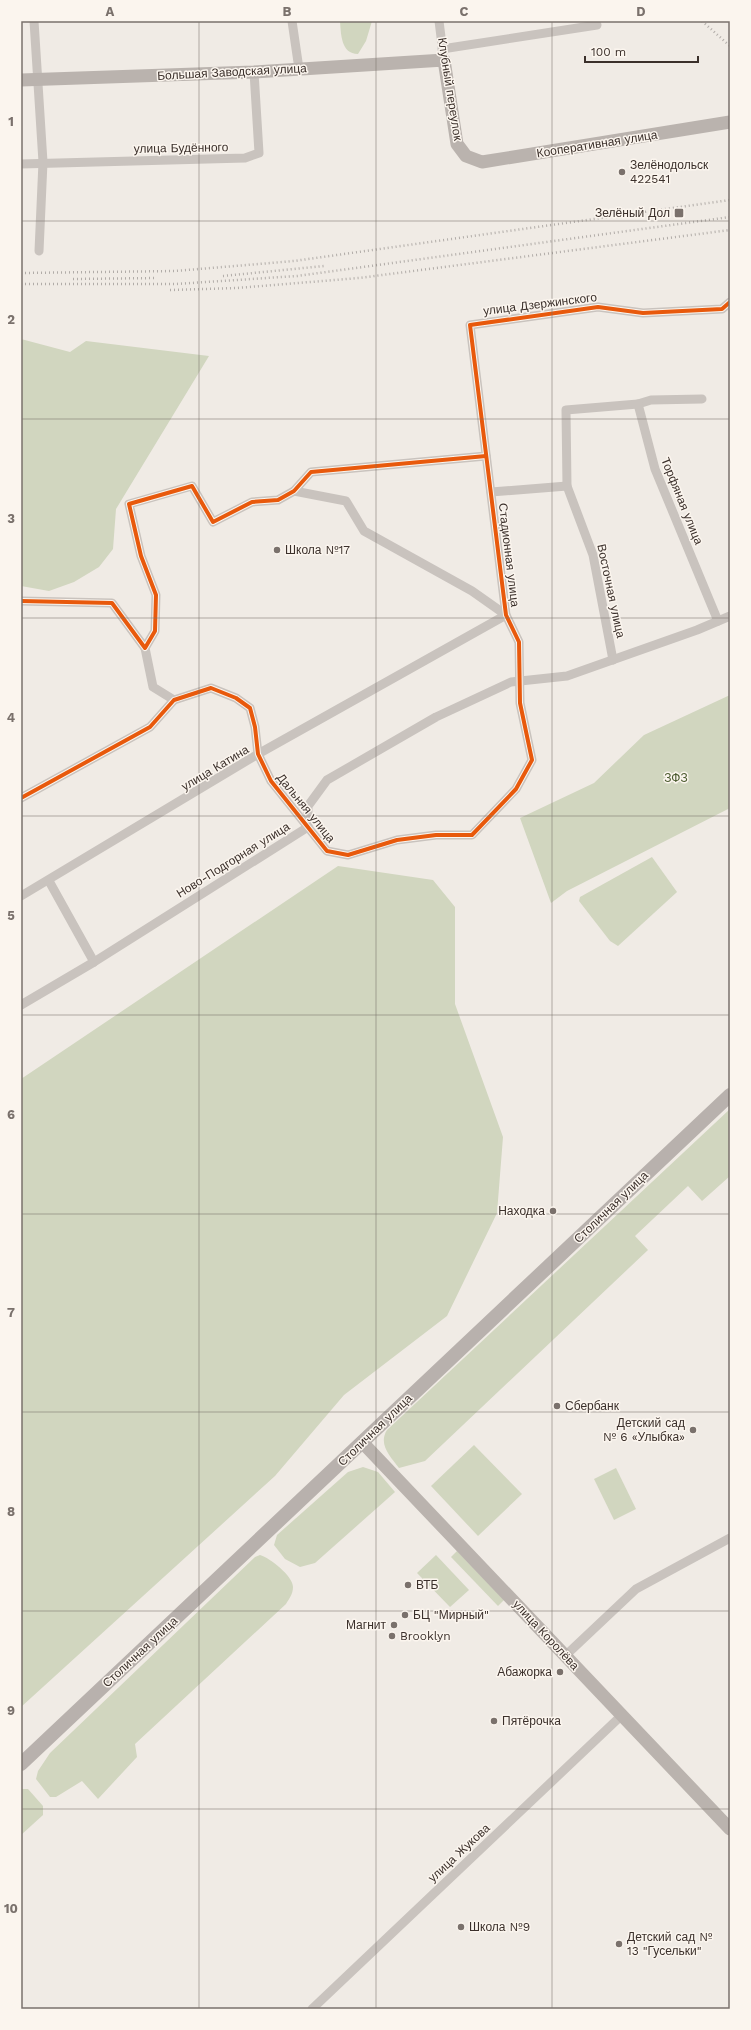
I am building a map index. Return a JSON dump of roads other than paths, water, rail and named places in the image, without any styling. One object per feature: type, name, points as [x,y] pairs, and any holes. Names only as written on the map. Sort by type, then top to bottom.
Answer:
[{"type":"main road","name":"Столичная улица","points":[[21,1764],[730,1095]]},
{"type":"street","points":[[34,21],[39,80],[43,162],[39,251]]},
{"type":"street","points":[[292,21],[299,69]]},
{"type":"street","name":"Клубный переулок","points":[[439,21],[457,144],[466,156]]},
{"type":"street","points":[[443,55],[598,25]]},
{"type":"street","name":"Большая Заводская улица","points":[[21,80],[254,72],[443,55]]},
{"type":"street","name":"улица Будённого","points":[[21,164],[43,162],[245,158],[259,153],[254,72]]},
{"type":"street","name":"Кооперативная улица","points":[[466,156],[482,162],[730,122]]},
{"type":"street","name":"улица Дзержинского","points":[[470,325],[598,307],[643,313],[722,309],[730,302]]},
{"type":"street","name":"Стадионная улица","points":[[470,325],[506,615],[519,642],[521,681],[520,702],[532,760],[516,789],[472,835]]},
{"type":"street","points":[[638,404],[651,400],[702,399]]},
{"type":"street","name":"Восточная улица","points":[[613,660],[593,555],[567,486],[566,410],[638,404]]},
{"type":"street","name":"Торфяная улица","points":[[638,404],[655,470],[718,621]]},
{"type":"street","points":[[145,648],[155,631],[156,595],[141,556],[129,504],[192,486],[213,522],[252,502],[278,500],[294,491],[311,472],[486,456]]},
{"type":"street","points":[[491,492],[567,486]]},
{"type":"street","points":[[294,491],[346,501],[364,531],[472,591],[506,615]]},
{"type":"street","points":[[21,601],[112,602],[145,648],[153,687],[174,700],[150,727],[21,798]]},
{"type":"street","name":"улица Катина","points":[[21,896],[49,881],[258,754],[506,615]]},
{"type":"street","name":"Ново-Подгорная улица","points":[[21,1005],[94,962],[308,827],[308,806],[327,780],[436,717],[512,682],[567,676],[730,616]]},
{"type":"street","name":"Дальняя улица","points":[[174,700],[211,688],[236,698],[250,708],[255,727],[258,754],[271,781],[327,851],[348,855],[397,840],[436,835],[472,835]]},
{"type":"street","points":[[49,881],[94,962]]},
{"type":"street","name":"улица Королёва","points":[[362,1442],[730,1828]]},
{"type":"street","points":[[565,1656],[636,1589],[730,1538]]},
{"type":"street","name":"улица Жукова","points":[[312,2009],[622,1715]]},
{"type":"railway","points":[[702,21],[730,46]]},
{"type":"railway","points":[[21,273],[175,271],[294,261],[730,200]]},
{"type":"railway","points":[[21,284],[176,284],[297,276],[730,217]]},
{"type":"railway","points":[[170,290],[237,288],[359,278],[730,230]]},
{"type":"railway","points":[[223,276],[324,266]]},
{"type":"railway","points":[[73,279],[157,278]]},
{"type":"place","name":"Зелёнодольск 422541","points":[[622,172]]},
{"type":"place","name":"Зелёный Дол","points":[[679,213]]},
{"type":"place","name":"Школа №17","points":[[277,550]]},
{"type":"place","name":"Находка","points":[[553,1211]]},
{"type":"place","name":"Сбербанк","points":[[557,1406]]},
{"type":"place","name":"Детский сад № 6 «Улыбка»","points":[[693,1430]]},
{"type":"place","name":"ВТБ","points":[[408,1585]]},
{"type":"place","name":"БЦ \"Мирный\"","points":[[405,1615]]},
{"type":"place","name":"Магнит","points":[[394,1625]]},
{"type":"place","name":"Brooklyn","points":[[392,1636]]},
{"type":"place","name":"Абажорка","points":[[560,1672]]},
{"type":"place","name":"Пятёрочка","points":[[494,1721]]},
{"type":"place","name":"Школа №9","points":[[461,1927]]},
{"type":"place","name":"Детский сад № 13 \"Гусельки\"","points":[[619,1944]]},
{"type":"park label","name":"ЗФЗ","points":[[676,778]]}]
